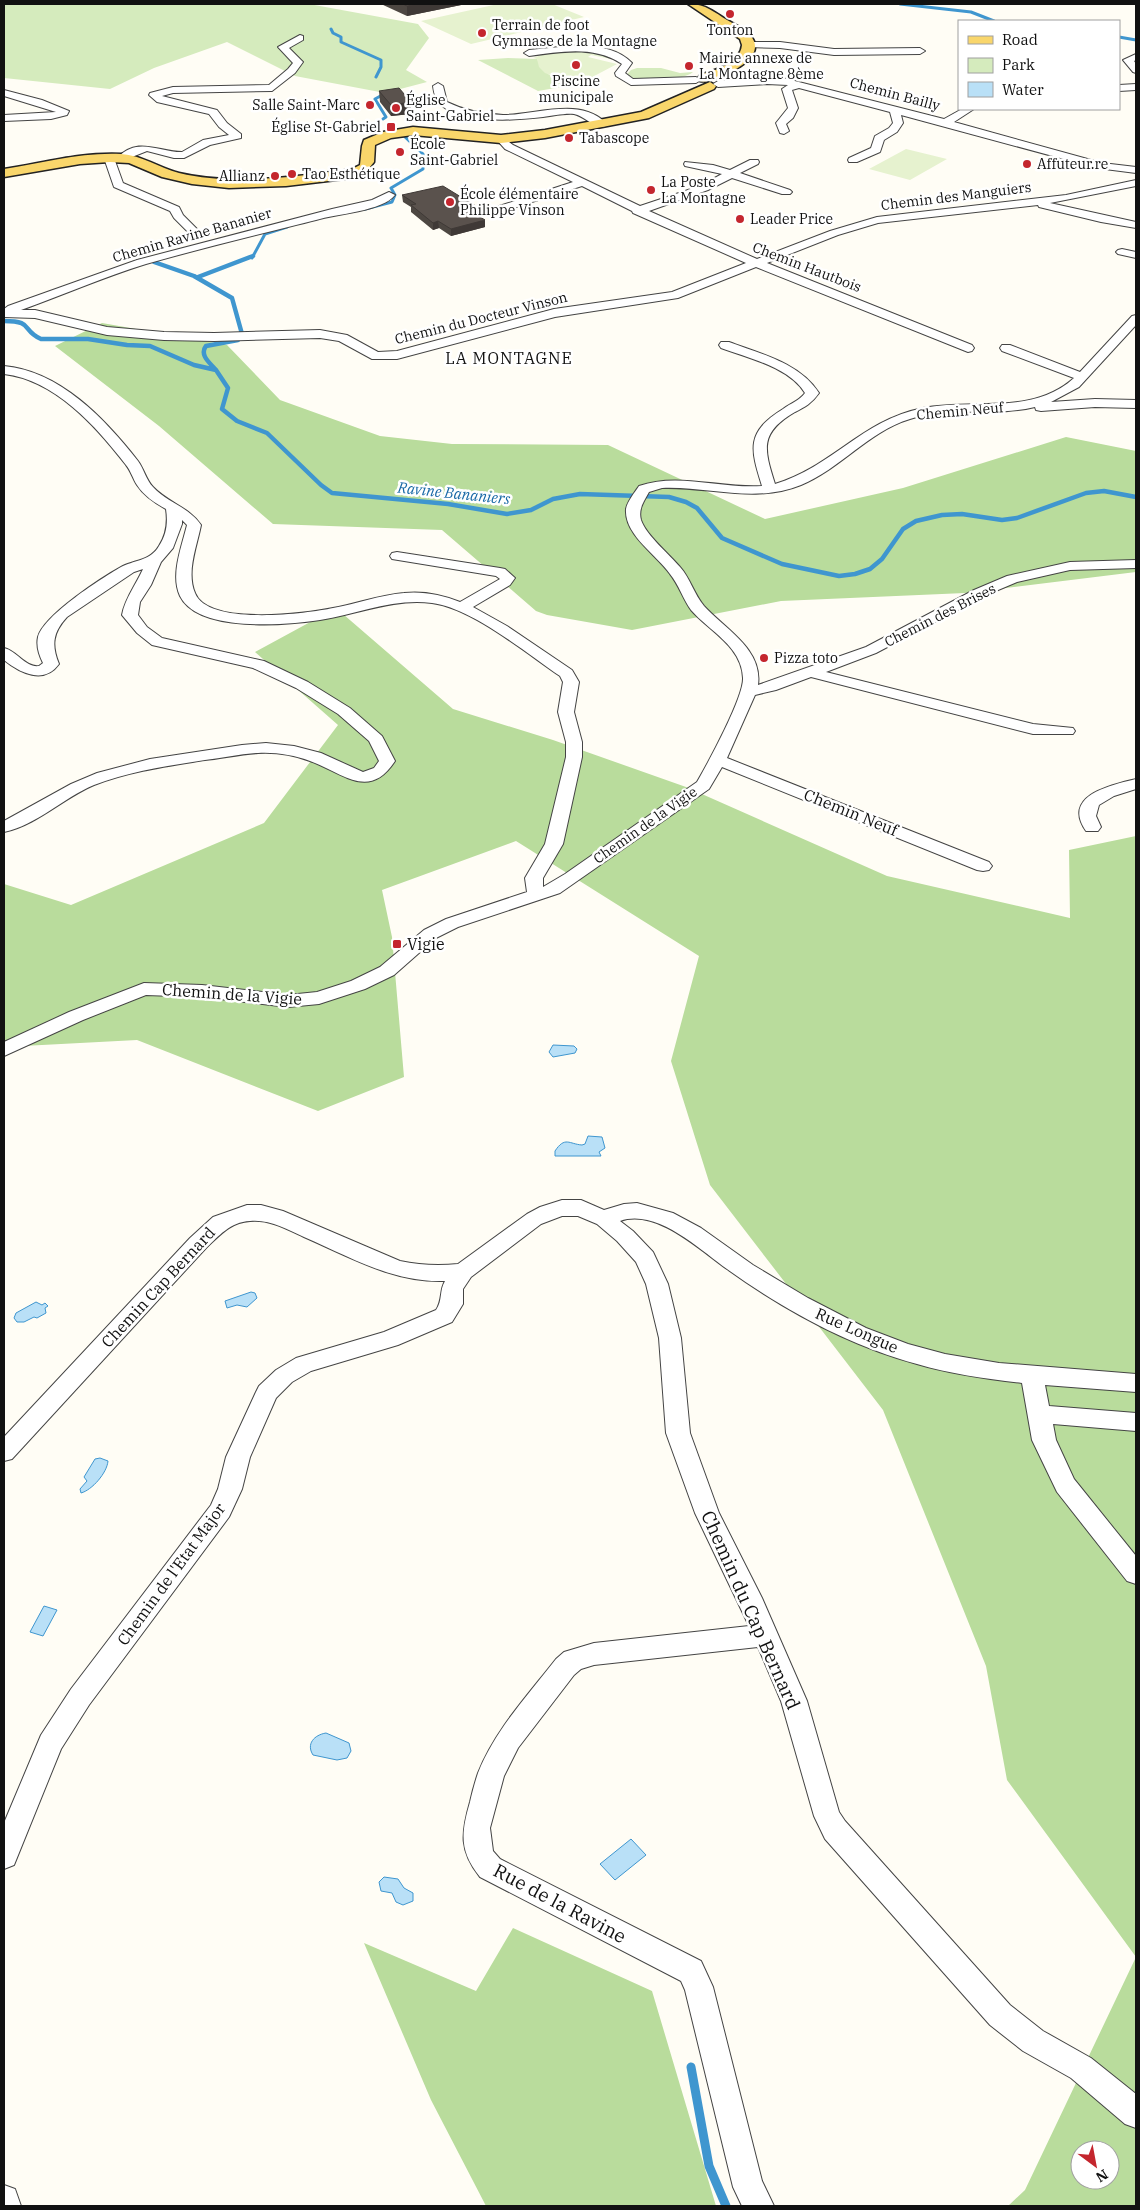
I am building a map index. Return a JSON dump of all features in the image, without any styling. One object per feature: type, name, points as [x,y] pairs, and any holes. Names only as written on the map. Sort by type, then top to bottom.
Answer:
[{"type":"main road","points":[[4,173],[115,158],[136,159],[160,171],[179,177],[224,184],[256,185],[338,175],[361,170],[368,160],[370,143],[395,133],[427,131],[501,139],[545,134],[644,115],[666,107],[686,96],[746,56],[749,52],[749,45],[745,37],[694,4]]},
{"type":"street","points":[[193,231],[179,217],[175,209],[118,184],[115,158],[148,148],[176,155],[184,155],[207,142],[236,136],[223,125],[213,112],[161,100],[154,95],[181,90],[272,88],[292,71],[298,62],[283,47],[300,38]]},
{"type":"street","points":[[749,45],[780,45],[834,52],[920,50]]},
{"type":"street","name":"Chemin Bailly","points":[[529,53],[574,48],[595,49],[616,56],[627,63],[620,73],[621,76],[631,82],[769,80],[798,85],[1088,163],[1121,169],[1136,169]]},
{"type":"street","points":[[1136,57],[1128,60],[1136,70]]},
{"type":"street","points":[[784,131],[781,123],[789,116],[793,108],[787,89],[798,85]]},
{"type":"street","points":[[438,86],[439,96],[443,104],[455,110],[474,115],[504,118],[576,111],[602,124]]},
{"type":"street","points":[[1120,88],[1136,87]]},
{"type":"street","points":[[4,93],[64,111],[63,114],[51,116],[4,118]]},
{"type":"street","points":[[853,160],[876,150],[879,138],[893,130],[898,123],[895,110]]},
{"type":"street","points":[[945,123],[967,110]]},
{"type":"street","name":"Chemin Hautbois","points":[[501,139],[509,147],[637,211],[756,263],[968,348]]},
{"type":"street","points":[[637,211],[704,188],[754,162]]},
{"type":"street","points":[[689,164],[713,168],[786,192]]},
{"type":"street","points":[[494,211],[581,183]]},
{"type":"street","name":"Chemin des Manguiers","points":[[756,263],[834,233],[877,220],[1082,195],[1136,183]]},
{"type":"street","name":"Chemin Ravine Bananier","points":[[4,313],[140,262],[336,211],[379,202],[389,195]]},
{"type":"street","points":[[1033,202],[1101,219],[1136,225]]},
{"type":"street","points":[[1122,252],[1136,255]]},
{"type":"street","name":"Chemin du Docteur Vinson","points":[[4,313],[35,314],[107,331],[164,336],[214,338],[320,334],[343,338],[373,355],[387,356],[411,352],[554,313],[674,295],[756,263]]},
{"type":"street","name":"Chemin Neuf","points":[[770,489],[808,477],[887,424],[906,415],[939,410],[1018,406],[1050,398],[1065,391],[1082,377],[1117,336],[1136,319]]},
{"type":"street","points":[[725,345],[773,364],[799,378],[810,388],[812,393],[808,399],[773,420],[762,431],[758,440],[758,450],[770,489]]},
{"type":"street","points":[[1006,348],[1082,377]]},
{"type":"street","points":[[4,370],[39,378],[63,395],[83,411],[135,466],[145,488],[159,499],[188,516],[194,525],[184,578],[189,597],[205,612],[236,619],[292,618],[332,613],[400,597],[436,599],[462,607],[566,673],[571,682],[566,712],[574,742],[574,757],[554,844],[534,878],[534,888],[537,895]]},
{"type":"street","points":[[1018,406],[1043,407],[1095,403],[1136,404]]},
{"type":"street","name":"Chemin de la Vigie","points":[[4,1050],[76,1016],[144,989],[162,988],[202,991],[288,1001],[320,998],[358,985],[387,971],[430,934],[452,923],[554,889],[659,814],[691,794],[709,776],[718,760],[748,691],[750,678],[745,655],[735,642],[697,607],[677,572],[641,532],[634,520],[633,507],[644,489],[662,483],[736,490],[770,489]]},
{"type":"street","points":[[4,827],[32,814],[62,795],[88,782],[116,773],[174,760],[258,748],[278,748],[316,757],[351,776],[364,777],[384,769],[387,761],[376,739],[344,711],[302,685],[258,664],[157,642],[142,630],[130,615],[132,602],[144,585],[154,560],[166,548],[175,524],[173,507]]},
{"type":"street","points":[[398,556],[500,572],[506,575],[508,578],[505,582],[462,607]]},
{"type":"street","points":[[4,653],[28,671],[37,672],[47,669],[51,664],[45,645],[46,634],[53,623],[62,614],[128,568],[154,560]]},
{"type":"street","name":"Chemin des Brises","points":[[748,691],[770,687],[872,650],[979,593],[1012,579],[1070,566],[1136,564]]},
{"type":"street","points":[[808,672],[1033,729],[1067,731]]},
{"type":"street","name":"Chemin Neuf","points":[[718,760],[983,866]]},
{"type":"street","points":[[1092,827],[1087,817],[1091,803],[1097,797],[1136,784]]},
{"type":"street","name":"Chemin du Cap Bernard","points":[[534,1219],[547,1212],[562,1208],[581,1208],[604,1219],[625,1236],[645,1258],[657,1284],[670,1338],[678,1433],[708,1513],[750,1598],[794,1701],[827,1816],[835,1830],[1000,2015],[1033,2041],[1081,2068],[1136,2113]]},
{"type":"street","name":"Rue Longue","points":[[604,1219],[618,1213],[638,1211],[660,1216],[677,1224],[747,1272],[802,1305],[870,1338],[918,1356],[1032,1375],[1136,1383]]},
{"type":"street","name":"Chemin Cap Bernard","points":[[4,1452],[198,1243],[220,1222],[232,1217],[247,1213],[276,1216],[395,1268],[416,1273],[436,1274],[462,1271]]},
{"type":"street","name":"Chemin de l'Etat Major","points":[[4,1856],[50,1742],[80,1697],[221,1510],[230,1489],[238,1457],[267,1392],[293,1369],[390,1339],[444,1316],[452,1304],[452,1288],[462,1271],[534,1219]]},
{"type":"street","points":[[1032,1375],[1044,1440],[1065,1485],[1136,1574]]},
{"type":"street","points":[[1040,1414],[1136,1422]]},
{"type":"street","name":"Rue de la Ravine","points":[[759,2206],[748,2187],[699,1987],[691,1972],[490,1868],[480,1856],[476,1828],[491,1774],[509,1740],[558,1676],[573,1660],[594,1654],[766,1635]]},
{"type":"street","points":[[4,2200],[6,2206]]},
{"type":"green space","points":[[4,4],[309,4],[418,24],[429,38],[406,70],[427,82],[385,93],[295,76],[227,42],[154,68],[110,89],[4,78]]},
{"type":"green space","name":"Terrain de foot Gymnase de la Montagne","points":[[498,4],[552,4],[584,17],[471,44],[421,21]]},
{"type":"green space","name":"Piscine municipale","points":[[569,50],[599,52],[611,59],[591,55],[588,57],[617,64],[581,83],[566,81],[545,73],[539,67],[537,59],[533,58]]},
{"type":"green space","points":[[537,59],[547,73],[552,76],[583,84],[538,91],[478,60]]},
{"type":"green space","points":[[637,68],[661,68],[680,73],[693,72],[680,77],[660,80],[639,80],[625,76],[631,70]]},
{"type":"green space","points":[[906,149],[947,159],[910,180],[869,169]]},
{"type":"green space","points":[[102,323],[227,345],[280,400],[380,436],[452,444],[608,445],[765,519],[903,488],[1066,437],[1136,451],[1136,572],[965,593],[781,601],[632,630],[547,615],[536,611],[442,530],[273,524],[159,426],[55,346]]},
{"type":"green space","points":[[336,608],[453,709],[553,740],[686,787],[887,876],[1070,918],[1069,850],[1136,836],[1136,1957],[1007,1780],[986,1666],[883,1410],[710,1185],[671,1061],[699,956],[516,841],[382,890],[392,937],[404,1077],[318,1111],[137,1040],[4,1047],[4,884],[71,905],[264,823],[338,725],[255,652]]},
{"type":"green space","points":[[513,1928],[652,1991],[716,2206],[486,2206],[431,2100],[364,1943],[476,1991]]},
{"type":"green space","points":[[1136,1957],[1136,2206],[1008,2206],[1025,2190]]},
{"type":"water","points":[[553,1045],[574,1046],[577,1049],[575,1053],[553,1057],[549,1052]]},
{"type":"water","points":[[588,1136],[602,1137],[605,1148],[599,1152],[601,1156],[555,1156],[558,1146],[565,1142],[585,1144]]},
{"type":"water","points":[[251,1292],[255,1293],[257,1298],[247,1307],[237,1305],[227,1308],[225,1301]]},
{"type":"water","points":[[36,1302],[42,1305],[45,1303],[48,1306],[45,1308],[46,1313],[37,1318],[34,1317],[24,1322],[17,1322],[14,1318],[16,1313]]},
{"type":"water","points":[[100,1458],[108,1461],[105,1471],[94,1485],[81,1493],[80,1489],[87,1481],[84,1477],[95,1459]]},
{"type":"water","points":[[44,1606],[57,1610],[43,1636],[30,1632]]},
{"type":"water","points":[[326,1733],[349,1743],[351,1751],[347,1758],[337,1760],[313,1755],[310,1747],[312,1741]]},
{"type":"water","points":[[631,1839],[646,1855],[615,1880],[600,1864]]},
{"type":"water","points":[[384,1877],[398,1879],[404,1888],[413,1893],[413,1901],[403,1905],[396,1902],[392,1893],[381,1891],[379,1882]]},
{"type":"building","points":[[403,4],[419,4],[407,6]]},
{"type":"building","points":[[399,88],[411,102],[391,105],[379,91]]},
{"type":"building","points":[[443,186],[479,208],[469,210],[485,220],[451,229],[438,221],[433,223],[411,205],[416,204],[402,195]]},
{"type":"waterway","points":[[900,4],[971,12],[991,20]]},
{"type":"waterway","points":[[331,29],[333,33],[341,37],[341,42],[381,60],[381,67],[376,77]]},
{"type":"waterway","points":[[1120,37],[1136,40]]},
{"type":"waterway","points":[[383,119],[386,117],[375,99],[384,94]]},
{"type":"waterway","points":[[365,209],[392,202],[395,195],[391,188],[423,169],[423,154],[404,136]]},
{"type":"waterway","points":[[252,258],[265,234],[287,227]]},
{"type":"waterway","points":[[198,277],[253,256]]},
{"type":"waterway","points":[[154,262],[194,276],[232,298],[242,334]]},
{"type":"waterway","name":"Ravine Bananiers","points":[[4,321],[24,324],[35,336],[41,339],[88,339],[127,345],[150,346],[194,365],[216,370]]},
{"type":"waterway","points":[[216,370],[205,356],[204,349],[206,346],[238,340]]},
{"type":"waterway","name":"Ravine Bananiers","points":[[216,370],[228,388],[222,409],[237,421],[267,433],[321,485],[332,493],[448,504],[507,514],[531,510],[553,499],[580,494],[669,497],[686,502],[697,508],[722,538],[782,564],[839,576],[855,574],[870,569],[882,559],[903,529],[916,521],[942,515],[962,514],[1002,520],[1017,518],[1086,493],[1104,491],[1136,497]]},
{"type":"waterway","points":[[691,2067],[709,2166],[726,2206]]},
{"type":"place","name":"Tonton","points":[[730,14]]},
{"type":"place","name":"Terrain de foot Gymnase de la Montagne","points":[[482,33]]},
{"type":"place","name":"Piscine municipale","points":[[576,65]]},
{"type":"place","name":"Mairie annexe de La Montagne 8ème","points":[[689,66]]},
{"type":"place","name":"Salle Saint-Marc","points":[[370,105]]},
{"type":"place","name":"Église Saint-Gabriel","points":[[396,108]]},
{"type":"place","name":"Église St-Gabriel","points":[[391,127]]},
{"type":"place","name":"Tabascope","points":[[569,138]]},
{"type":"place","name":"École Saint-Gabriel","points":[[400,152]]},
{"type":"place","name":"Affuteur.re","points":[[1027,164]]},
{"type":"place","name":"Tao Esthétique","points":[[292,174]]},
{"type":"place","name":"Allianz","points":[[275,176]]},
{"type":"place","name":"La Poste La Montagne","points":[[651,190]]},
{"type":"place","name":"École élémentaire Philippe Vinson","points":[[450,202]]},
{"type":"place","name":"Leader Price","points":[[740,219]]},
{"type":"place","name":"Pizza toto","points":[[764,658]]},
{"type":"place","name":"Vigie","points":[[397,944]]},
{"type":"district","name":"LA MONTAGNE","points":[[509,358]]}]
